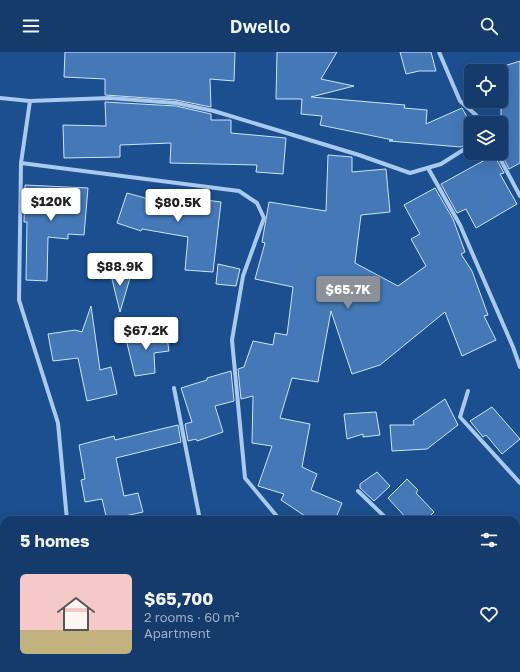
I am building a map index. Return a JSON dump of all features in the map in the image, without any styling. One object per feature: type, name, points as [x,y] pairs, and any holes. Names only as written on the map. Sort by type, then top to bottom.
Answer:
[{"type":"street","points":[[439,52],[460,101],[476,116]]},
{"type":"street","points":[[0,98],[30,101],[109,98],[176,103],[214,111],[359,155],[410,173],[441,164],[464,149]]},
{"type":"street","points":[[30,101],[21,163],[19,300],[58,423],[67,516]]},
{"type":"street","points":[[501,160],[520,196]]},
{"type":"street","points":[[21,163],[239,191],[257,203],[264,218],[243,276],[232,340],[245,478],[277,516]]},
{"type":"street","points":[[428,168],[460,225],[513,347],[520,367]]},
{"type":"street","points":[[174,388],[199,516]]},
{"type":"street","points":[[468,390],[460,417],[520,483]]},
{"type":"street","points":[[358,491],[384,516]]},
{"type":"building","points":[[65,52],[235,52],[234,81],[210,79],[211,107],[176,100],[105,95],[105,79],[64,77]]},
{"type":"building","points":[[277,52],[337,52],[321,79],[354,86],[311,97],[405,105],[404,108],[427,110],[426,124],[462,108],[466,116],[464,116],[464,146],[461,147],[389,141],[393,140],[320,125],[322,116],[301,114],[302,99],[276,99]]},
{"type":"building","points":[[400,52],[431,52],[436,71],[419,71],[406,74]]},
{"type":"building","points":[[520,61],[520,163],[509,169],[504,160],[508,160],[508,116],[501,116],[501,108],[508,108],[508,65]]},
{"type":"building","points":[[105,102],[176,106],[211,114],[211,120],[231,120],[231,133],[286,138],[283,174],[256,172],[257,165],[170,163],[171,143],[120,145],[120,157],[64,158],[63,125],[106,126]]},
{"type":"building","points":[[328,155],[352,157],[352,172],[386,169],[390,212],[361,215],[355,263],[398,286],[426,266],[411,239],[420,234],[404,205],[435,188],[453,219],[465,252],[461,254],[472,271],[488,315],[484,316],[496,340],[462,356],[445,312],[380,365],[352,374],[331,311],[318,382],[292,378],[280,418],[310,424],[302,467],[317,474],[311,490],[342,503],[337,516],[305,516],[281,500],[284,494],[258,486],[272,446],[252,443],[253,396],[241,399],[238,369],[244,367],[253,341],[273,345],[275,333],[287,335],[293,287],[255,279],[265,243],[262,242],[269,202],[326,211]]},
{"type":"building","points":[[485,160],[497,160],[504,173],[500,174],[517,204],[476,228],[466,209],[457,213],[441,184]]},
{"type":"building","points":[[25,185],[88,188],[84,235],[68,234],[68,239],[48,237],[47,281],[26,280],[27,222],[24,222]]},
{"type":"building","points":[[157,192],[189,198],[189,194],[206,197],[206,200],[221,202],[213,272],[185,270],[188,237],[142,229],[141,231],[117,223],[127,193],[156,201]]},
{"type":"building","points":[[218,264],[240,269],[236,286],[216,284]]},
{"type":"building","points":[[110,271],[130,278],[120,312]]},
{"type":"building","points":[[91,306],[100,370],[111,367],[117,394],[87,401],[78,358],[53,361],[48,334],[75,330],[82,332]]},
{"type":"building","points":[[166,331],[169,351],[154,353],[155,373],[135,376],[125,335]]},
{"type":"building","points":[[231,371],[234,401],[215,406],[223,432],[197,441],[196,439],[188,441],[185,424],[192,422],[181,388]]},
{"type":"building","points":[[445,399],[458,425],[427,449],[392,451],[390,425],[414,425],[413,421]]},
{"type":"building","points":[[492,407],[520,439],[502,454],[486,435],[483,437],[470,421]]},
{"type":"building","points":[[376,412],[380,435],[363,437],[363,434],[347,439],[344,414]]},
{"type":"building","points":[[178,425],[181,442],[116,458],[124,496],[138,493],[143,512],[125,516],[106,516],[102,499],[85,502],[81,480],[85,479],[79,445],[114,436],[115,440]]},
{"type":"building","points":[[377,472],[390,486],[374,501],[360,488],[360,484]]},
{"type":"building","points":[[407,479],[418,490],[416,493],[434,512],[430,516],[404,516],[388,498]]}]
